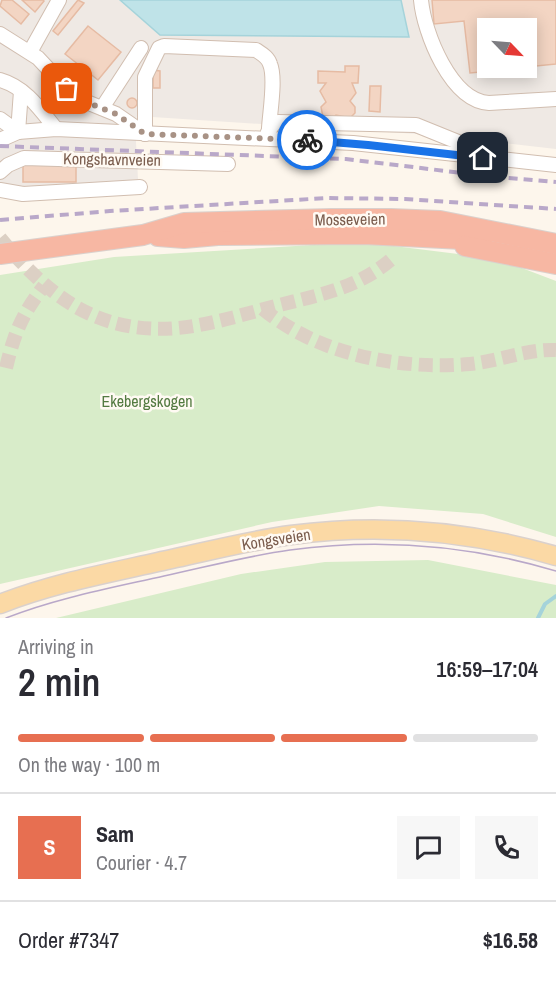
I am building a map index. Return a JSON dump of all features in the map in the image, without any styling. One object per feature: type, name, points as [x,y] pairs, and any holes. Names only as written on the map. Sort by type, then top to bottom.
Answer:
[{"type":"highway","points":[[439,230],[487,222],[556,233]]},
{"type":"highway","points":[[439,230],[478,250],[556,264]]},
{"type":"highway","name":"Mosseveien","points":[[439,230],[478,240],[556,253]]},
{"type":"highway","name":"Mosseveien","points":[[0,254],[143,235],[184,238],[439,230],[556,244]]},
{"type":"main road","name":"Kongsveien","points":[[0,604],[83,578],[248,542],[328,531],[387,529],[447,533],[501,542],[556,556]]},
{"type":"lane","points":[[30,52],[59,0]]},
{"type":"lane","points":[[421,0],[427,33],[434,48],[444,66],[470,96],[481,103],[556,99]]},
{"type":"lane","points":[[0,34],[30,52],[67,89],[116,114],[145,134]]},
{"type":"lane","points":[[145,134],[145,77],[159,48],[164,46],[256,50],[265,55],[272,73],[267,133]]},
{"type":"lane","points":[[102,108],[141,48]]},
{"type":"lane","points":[[0,80],[13,84],[34,101],[56,129]]},
{"type":"lane","points":[[18,132],[21,91]]},
{"type":"lane","points":[[0,119],[18,132]]},
{"type":"lane","points":[[267,133],[278,122],[416,125],[458,142],[470,157]]},
{"type":"lane","name":"Kongshavnveien","points":[[0,130],[18,132],[56,129],[145,134],[267,133],[556,165]]},
{"type":"lane","name":"Kongshavnveien","points":[[0,140],[18,132]]},
{"type":"lane","name":"Kongshavnveien","points":[[0,172],[8,165],[24,158],[228,164]]},
{"type":"lane","name":"Kongshavnveien","points":[[0,190],[23,194],[140,187]]},
{"type":"shaded area","points":[[0,0],[119,0],[160,35],[409,37],[401,0],[556,0],[556,149],[433,135],[137,116],[135,124],[138,179],[0,196]]},
{"type":"green space","name":"Ekebergskogen","points":[[362,242],[498,259],[556,281],[556,537],[483,514],[379,506],[272,522],[0,584],[0,275],[114,257]]},
{"type":"green space","points":[[428,560],[556,585],[556,618],[56,618],[241,574],[325,562]]},
{"type":"water","points":[[120,0],[401,0],[409,37],[160,35]]},
{"type":"building","points":[[2,0],[12,0],[29,14],[21,24],[0,6]]},
{"type":"building","points":[[22,0],[43,0],[44,1],[35,12]]},
{"type":"building","points":[[78,0],[84,3],[58,35],[53,31]]},
{"type":"building","points":[[432,0],[556,0],[556,64],[537,66],[537,18],[477,18],[477,72],[470,73],[464,21],[434,24]]},
{"type":"building","points":[[88,26],[121,52],[98,80],[65,54]]},
{"type":"building","points":[[345,66],[359,66],[358,83],[352,83],[356,93],[350,101],[355,107],[355,113],[350,118],[336,115],[332,119],[323,117],[321,107],[326,102],[320,91],[326,83],[318,83],[318,71],[345,72]]},
{"type":"building","points":[[153,70],[160,71],[160,88],[153,88]]},
{"type":"building","points":[[370,86],[381,86],[380,112],[369,111]]},
{"type":"building","points":[[132,98],[136,99],[136,107],[132,108],[128,107],[127,103],[128,99]]},
{"type":"building","points":[[23,164],[76,164],[76,182],[23,182]]},
{"type":"waterway","points":[[538,618],[545,604],[556,596]]},
{"type":"tunnel","points":[[0,238],[37,278],[56,294],[77,307],[99,318],[149,329],[203,324],[323,294],[366,277],[393,258]]},
{"type":"tunnel","points":[[6,368],[20,325],[44,286]]},
{"type":"tunnel","points":[[263,309],[285,325],[309,338],[361,356],[388,361],[443,365],[470,364],[534,351],[556,350]]},
{"type":"tram line","points":[[6,618],[104,589],[258,555],[324,546],[424,546],[490,555],[556,571]]},
{"type":"railway","points":[[0,146],[346,159],[556,182]]},
{"type":"railway","points":[[0,220],[327,198],[405,199],[556,209]]},
{"type":"way so far","points":[[67,89],[89,103],[116,114],[145,134],[307,140]]},
{"type":"route","points":[[307,140],[483,158]]}]
